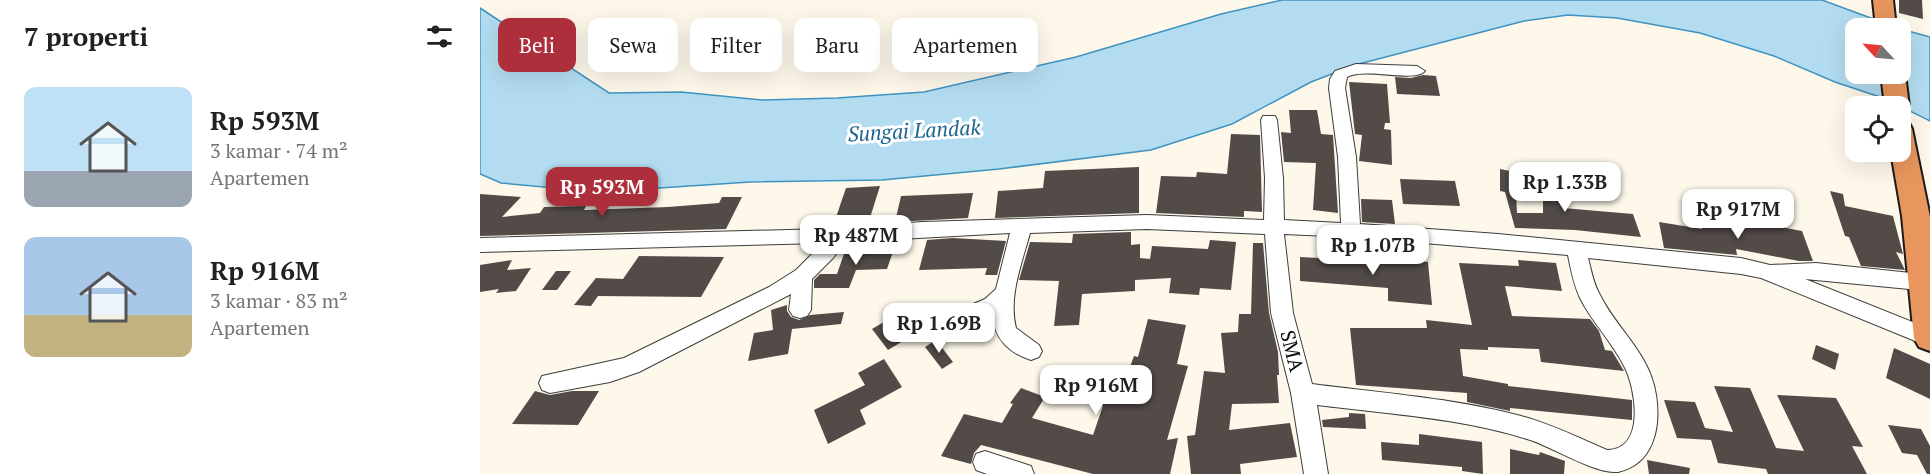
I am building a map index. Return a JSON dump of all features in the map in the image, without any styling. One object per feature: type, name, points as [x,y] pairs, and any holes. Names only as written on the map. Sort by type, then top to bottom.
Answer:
[{"type":"highway","points":[[1883,3],[1885,18]]},
{"type":"highway","points":[[1905,162],[1927,282],[1929,338]]},
{"type":"street","points":[[1351,230],[1351,194],[1337,88],[1338,78],[1341,74],[1362,69],[1417,71]]},
{"type":"street","name":"SMA","points":[[1269,120],[1274,178],[1274,227],[1282,313],[1303,393],[1316,474]]},
{"type":"street","points":[[480,245],[832,236],[1147,222],[1351,230],[1705,261],[1765,271],[1816,271],[1927,282]]},
{"type":"street","points":[[1022,226],[1004,308],[1006,329],[1012,338],[1031,351]]},
{"type":"street","points":[[550,383],[610,372],[630,365],[776,293],[802,276],[832,246],[832,236]]},
{"type":"street","points":[[1303,393],[1419,408],[1500,422],[1540,433],[1606,461],[1618,462],[1628,457],[1641,442],[1646,422],[1646,403],[1640,375],[1631,355],[1589,294],[1576,249]]},
{"type":"street","points":[[1765,271],[1929,338]]},
{"type":"street","points":[[800,310],[802,276]]},
{"type":"street","points":[[944,326],[992,305],[1007,291]]},
{"type":"street","points":[[985,462],[1022,474]]},
{"type":"water","name":"Sungai Landak","points":[[1282,0],[1822,0],[1871,18],[1845,18],[1845,84],[1911,84],[1911,32],[1930,37],[1930,121],[1911,112],[1911,96],[1877,96],[1835,82],[1774,56],[1700,33],[1617,18],[1568,15],[1524,21],[1355,65],[1311,82],[1232,124],[1151,150],[999,169],[882,180],[750,182],[599,192],[501,183],[480,174],[480,8],[498,20],[498,72],[576,71],[609,93],[681,92],[762,100],[924,92],[1011,72],[1038,72],[1038,66],[1076,57],[1221,14]]},
{"type":"building","points":[[1899,0],[1922,0],[1923,19],[1899,13]]},
{"type":"building","points":[[1423,75],[1436,76],[1440,96],[1397,94],[1395,77],[1411,78]]},
{"type":"building","points":[[1349,82],[1387,84],[1390,123],[1385,123],[1384,129],[1391,130],[1392,165],[1359,161],[1362,135],[1355,134]]},
{"type":"building","points":[[1289,110],[1317,110],[1321,134],[1333,135],[1338,213],[1313,210],[1316,163],[1284,162],[1281,132],[1291,133]]},
{"type":"building","points":[[1231,134],[1260,135],[1262,212],[1244,211],[1244,217],[1156,213],[1161,176],[1196,177],[1197,172],[1227,174]]},
{"type":"building","points":[[1139,167],[1139,213],[995,218],[998,191],[1043,188],[1045,171]]},
{"type":"building","points":[[1500,169],[1515,172],[1517,213],[1543,213],[1543,181],[1563,185],[1563,208],[1633,214],[1641,237],[1575,230],[1515,228],[1505,192],[1500,191]]},
{"type":"building","points":[[1400,179],[1455,181],[1460,206],[1403,204]]},
{"type":"building","points":[[880,186],[868,224],[833,226],[846,188]]},
{"type":"building","points":[[1830,191],[1843,194],[1845,206],[1893,216],[1903,254],[1896,252],[1905,270],[1861,266],[1849,237],[1845,236]]},
{"type":"building","points":[[973,193],[968,218],[895,222],[901,196]]},
{"type":"building","points":[[480,194],[521,197],[502,217],[540,213],[544,207],[586,206],[584,210],[668,207],[719,203],[722,197],[742,197],[726,229],[480,236]]},
{"type":"building","points":[[1361,199],[1392,200],[1395,224],[1362,222]]},
{"type":"building","points":[[1733,218],[1802,231],[1813,261],[1799,261],[1736,249],[1737,255],[1664,248],[1659,222],[1702,229],[1701,222],[1735,228]]},
{"type":"building","points":[[1131,232],[1131,245],[1140,244],[1140,258],[1150,259],[1152,246],[1208,249],[1210,240],[1236,242],[1231,290],[1200,288],[1199,295],[1169,293],[1171,278],[1135,280],[1135,291],[1082,294],[1079,325],[1054,326],[1059,281],[1019,280],[1030,242],[1072,243],[1073,234]]},
{"type":"building","points":[[953,238],[1006,241],[997,275],[985,275],[987,268],[919,270],[927,240]]},
{"type":"building","points":[[1253,243],[1263,243],[1269,313],[1278,352],[1279,403],[1232,404],[1229,430],[1290,423],[1297,457],[1240,464],[1241,474],[1191,474],[1187,436],[1195,435],[1204,371],[1225,373],[1221,333],[1238,332],[1239,314],[1251,314]]},
{"type":"building","points":[[895,246],[887,269],[856,270],[849,288],[814,288],[814,280],[820,274],[837,274],[846,248]]},
{"type":"building","points":[[639,256],[724,257],[701,297],[598,296],[591,306],[574,305],[596,278],[623,279]]},
{"type":"building","points":[[1336,256],[1428,262],[1432,305],[1388,301],[1388,288],[1300,281],[1300,257],[1337,259]]},
{"type":"building","points":[[512,260],[507,270],[531,268],[516,291],[496,293],[499,289],[480,292],[480,265]]},
{"type":"building","points":[[1518,260],[1556,263],[1562,291],[1505,286],[1512,316],[1590,319],[1599,331],[1605,350],[1612,351],[1624,371],[1541,362],[1539,349],[1488,347],[1488,350],[1460,349],[1463,376],[1508,384],[1508,386],[1632,400],[1632,420],[1510,408],[1510,411],[1467,402],[1467,393],[1356,385],[1350,328],[1427,328],[1426,320],[1472,325],[1459,263],[1519,266]]},
{"type":"building","points":[[556,271],[571,271],[557,290],[542,290]]},
{"type":"building","points":[[787,305],[787,311],[791,317],[799,320],[810,315],[844,312],[841,324],[792,329],[788,354],[748,361],[754,333],[773,330],[771,310]]},
{"type":"building","points":[[906,309],[923,329],[888,350],[872,329]]},
{"type":"building","points":[[1148,319],[1186,325],[1177,364],[1188,366],[1167,440],[1178,438],[1170,474],[1093,474],[981,445],[974,453],[971,464],[941,456],[964,414],[1002,423],[1013,404],[1010,403],[1021,388],[1045,397],[1032,418],[1093,435],[1103,406],[1056,395],[1070,365],[1126,378],[1134,356],[1138,357]]},
{"type":"building","points":[[936,340],[953,362],[942,369],[925,347]]},
{"type":"building","points":[[1816,345],[1839,354],[1835,370],[1812,359]]},
{"type":"building","points":[[1894,348],[1930,364],[1930,399],[1886,378]]},
{"type":"building","points":[[884,359],[902,387],[860,410],[866,424],[828,444],[814,410],[865,385],[858,373]]},
{"type":"building","points":[[1714,386],[1750,388],[1776,448],[1804,451],[1777,395],[1836,398],[1863,447],[1852,446],[1867,474],[1768,474],[1766,469],[1718,463],[1711,440],[1677,438],[1664,400],[1695,402],[1705,428],[1733,432]]},
{"type":"building","points":[[535,391],[550,395],[572,391],[599,391],[578,425],[512,424]]},
{"type":"building","points":[[1349,413],[1365,414],[1366,429],[1323,427],[1322,420],[1349,417]]},
{"type":"building","points":[[1888,425],[1921,429],[1930,446],[1930,474],[1927,474],[1917,455],[1902,453]]},
{"type":"building","points":[[1419,434],[1482,442],[1483,474],[1462,471],[1462,467],[1382,460],[1381,442],[1419,445]]},
{"type":"building","points":[[1510,449],[1539,455],[1540,452],[1565,461],[1564,474],[1510,474]]},
{"type":"building","points":[[1647,460],[1690,468],[1689,474],[1649,474]]}]
